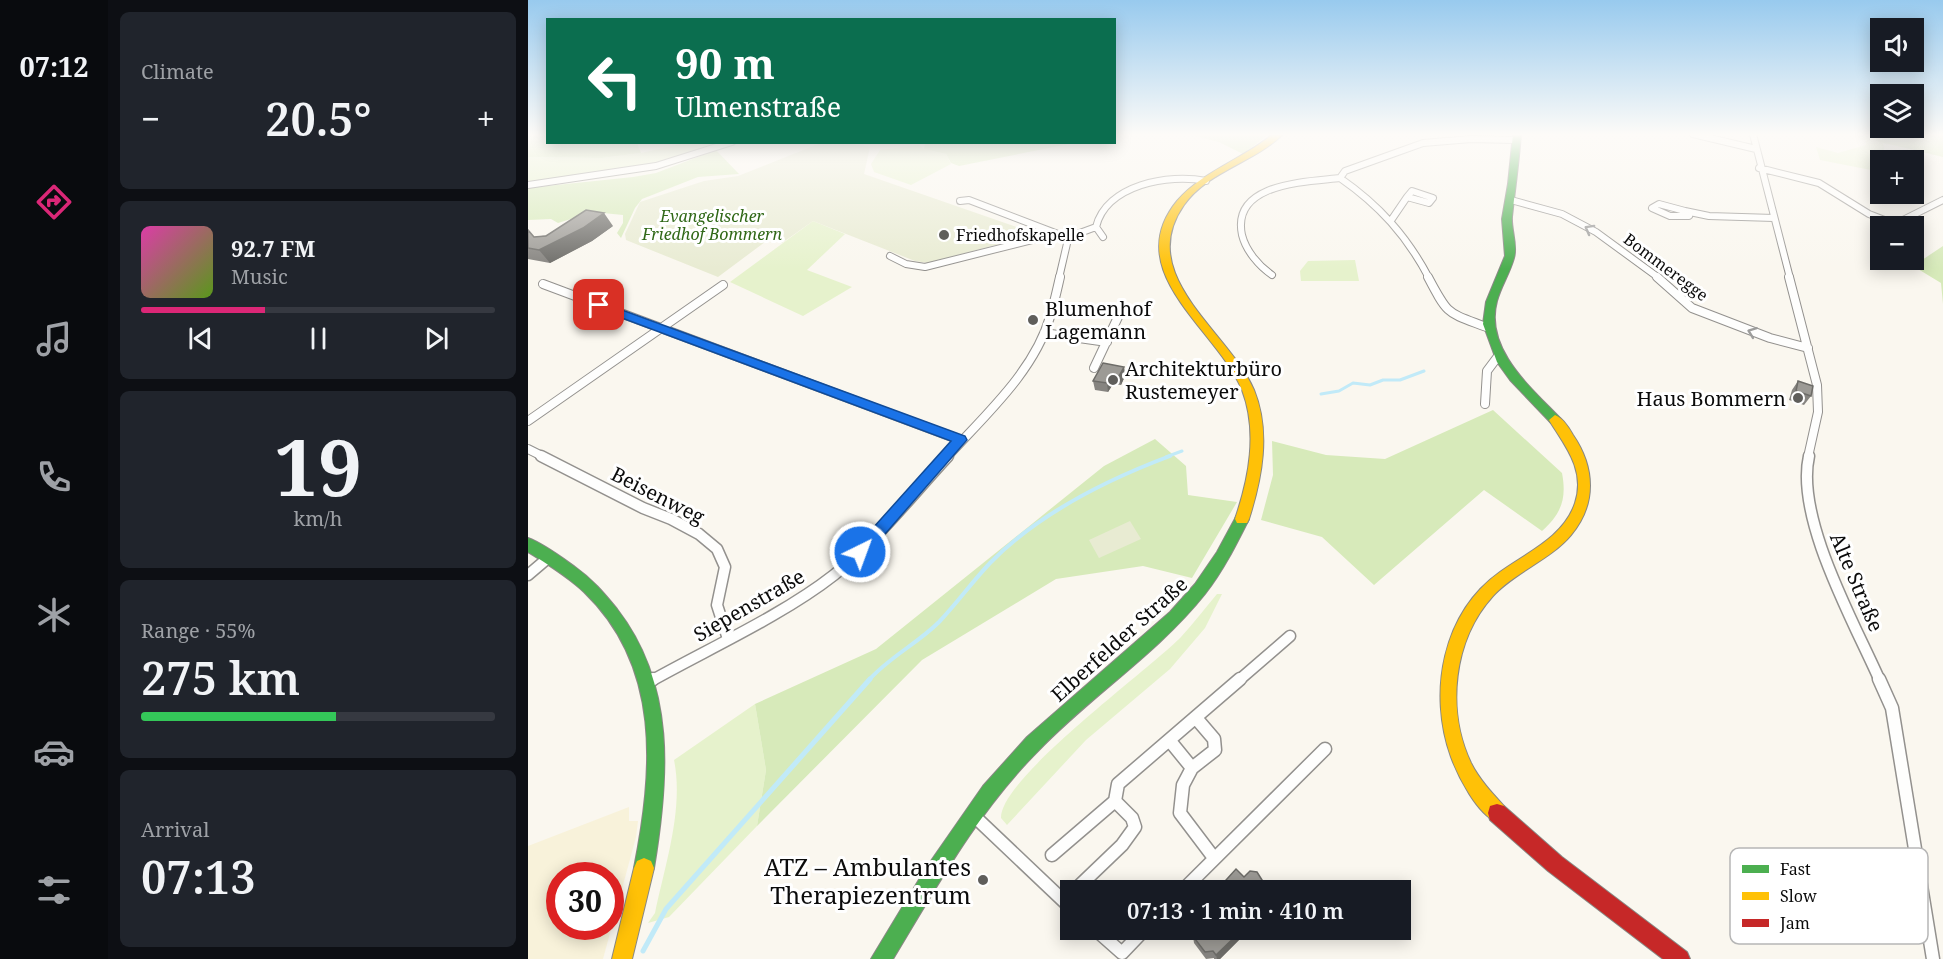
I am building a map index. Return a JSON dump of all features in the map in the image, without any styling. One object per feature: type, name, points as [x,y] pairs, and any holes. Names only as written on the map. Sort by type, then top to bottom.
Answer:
[{"type":"main road","name":"Elberfelder Straße","points":[[881,959],[973,815],[1033,744],[1189,605],[1213,575],[1237,532],[1249,503],[1256,475],[1258,441],[1247,387],[1225,348],[1174,287],[1164,264],[1163,239],[1167,225],[1182,199],[1210,179]]},
{"type":"main road","points":[[1513,179],[1507,216],[1510,232],[1509,258],[1490,300],[1487,314],[1489,328],[1499,355],[1571,441],[1583,466],[1585,492],[1577,519],[1565,533],[1485,594],[1464,625],[1455,647],[1448,684],[1449,714],[1457,754],[1477,790],[1518,835],[1680,959]]},
{"type":"main road","points":[[528,544],[586,585],[616,616],[632,638],[650,681],[658,723],[657,785],[648,845],[622,959]]},
{"type":"street","points":[[528,185],[575,179]]},
{"type":"street","points":[[1103,237],[1096,227],[1095,219],[1101,208],[1129,191],[1173,179]]},
{"type":"street","points":[[1180,179],[1202,183]]},
{"type":"street","points":[[1272,275],[1262,268],[1248,251],[1240,231],[1241,216],[1247,204],[1256,197],[1286,185],[1334,179]]},
{"type":"street","points":[[1341,179],[1359,190],[1392,219],[1408,238],[1443,307],[1451,314],[1489,328]]},
{"type":"street","name":"Alte Straße","points":[[1762,179],[1817,385],[1818,411],[1805,472],[1808,501],[1826,559],[1892,708],[1915,848]]},
{"type":"street","points":[[1806,179],[1816,181],[1878,218],[1891,222],[1904,221],[1943,200]]},
{"type":"street","points":[[1392,219],[1407,196]]},
{"type":"street","points":[[960,201],[969,200],[1058,234]]},
{"type":"street","name":"Bommeregge","points":[[1511,201],[1562,214],[1596,232],[1645,266],[1692,308],[1770,338],[1808,348]]},
{"type":"street","points":[[1685,211],[1689,216],[1684,218],[1658,213],[1652,208],[1659,204],[1709,216],[1774,218]]},
{"type":"street","points":[[890,256],[906,264],[925,267],[1020,241],[1058,234],[1069,235],[1096,227]]},
{"type":"street","name":"Siepenstraße","points":[[650,681],[806,594],[850,562],[1014,382],[1050,319],[1069,235]]},
{"type":"street","points":[[543,284],[660,330],[960,440]]},
{"type":"street","points":[[528,421],[723,285]]},
{"type":"street","points":[[1094,368],[1118,317]]},
{"type":"street","points":[[1044,333],[1107,342]]},
{"type":"street","points":[[1485,404],[1484,380],[1491,360],[1499,355]]},
{"type":"street","name":"Beisenweg","points":[[528,449],[643,508],[671,519],[699,534],[717,549],[724,567],[717,605],[728,639]]},
{"type":"street","points":[[528,575],[548,558]]},
{"type":"street","points":[[1081,880],[1130,837],[1135,827],[1132,818],[1115,801],[1115,789],[1118,784],[1290,636]]},
{"type":"street","points":[[1196,718],[1216,743],[1215,750],[1192,768],[1184,785],[1180,813],[1214,858]]},
{"type":"street","points":[[1170,741],[1192,768]]},
{"type":"street","points":[[1193,880],[1325,749]]},
{"type":"street","points":[[1052,855],[1115,801]]},
{"type":"street","points":[[973,815],[1060,890]]},
{"type":"street","name":"Alte Straße","points":[[1928,928],[1933,959]]},
{"type":"street","points":[[1107,940],[1122,953],[1134,940]]},
{"type":"shaded area","points":[[629,807],[629,821],[638,821],[624,881],[624,862],[546,862],[546,940],[608,940],[603,959],[528,959],[528,846]]},
{"type":"green space","points":[[528,179],[561,179],[528,184]]},
{"type":"green space","points":[[616,179],[694,179],[642,199],[635,208],[621,238],[617,233],[623,223],[623,215],[593,212],[558,223],[551,219],[528,220],[528,188]]},
{"type":"green space","name":"Evangelischer Friedhof Bommern","points":[[719,179],[878,179],[1037,234],[928,263],[915,261],[813,221],[782,243],[769,239],[718,277],[626,240],[625,234],[640,202],[704,181]]},
{"type":"green space","points":[[893,179],[923,179],[911,185]]},
{"type":"green space","points":[[813,221],[845,234],[807,270],[852,287],[803,316],[730,282]]},
{"type":"green space","points":[[1943,246],[1943,304],[1941,283],[1920,270],[1924,270],[1924,259]]},
{"type":"green space","points":[[1355,260],[1359,281],[1301,281],[1300,271],[1308,261]]},
{"type":"green space","points":[[1493,410],[1562,473],[1564,491],[1561,505],[1554,518],[1542,531],[1484,490],[1374,585],[1322,537],[1261,520],[1273,475],[1272,441],[1326,455],[1385,459]]},
{"type":"green space","points":[[1155,439],[1186,466],[1188,495],[1237,502],[1192,578],[1143,566],[1056,579],[922,660],[757,826],[766,770],[755,704],[876,649],[1104,466]]},
{"type":"green space","points":[[1130,521],[1141,539],[1099,558],[1089,540]]},
{"type":"green space","points":[[1217,594],[1222,594],[1205,628],[1170,669],[1086,740],[1007,825],[1001,818],[1007,800],[1024,777],[1079,725],[1181,637]]},
{"type":"green space","points":[[755,704],[766,770],[757,826],[669,917],[648,923],[655,913],[672,837],[677,798],[674,760]]},
{"type":"building","points":[[586,210],[604,213],[583,228],[539,250],[528,248],[528,230],[534,237],[546,236]]},
{"type":"building","points":[[1103,363],[1124,367],[1119,376],[1112,375],[1107,383],[1093,381]]},
{"type":"building","points":[[1798,381],[1813,386],[1811,396],[1796,391]]},
{"type":"building","points":[[1236,869],[1244,877],[1250,871],[1257,872],[1262,880],[1226,880]]},
{"type":"building","points":[[1196,940],[1232,940],[1216,955],[1213,951],[1205,952]]},
{"type":"waterway","points":[[1321,394],[1339,391],[1353,383],[1370,385],[1383,380],[1400,380],[1424,371]]},
{"type":"waterway","points":[[1166,457],[1182,451]]},
{"type":"waterway","points":[[868,681],[876,672],[939,622],[990,563],[1029,529],[1098,487],[1170,456]]},
{"type":"waterway","points":[[643,951],[666,909],[870,679]]},
{"type":"traffic: fast","points":[[1513,179],[1507,219],[1510,256],[1491,302],[1489,324],[1501,359],[1514,377],[1555,420]]},
{"type":"traffic: fast","points":[[881,959],[951,846],[989,792],[1033,743],[1176,616],[1200,588],[1222,556],[1242,519]]},
{"type":"traffic: fast","points":[[528,544],[591,588],[621,627],[638,658],[649,691],[656,725],[655,795],[644,868]]},
{"type":"traffic: slow","points":[[1208,179],[1189,193],[1179,205],[1166,231],[1164,256],[1171,279],[1185,302],[1237,367],[1253,406],[1257,455],[1252,487],[1242,519]]},
{"type":"traffic: slow","points":[[1497,813],[1470,778],[1455,743],[1448,697],[1450,674],[1454,651],[1473,609],[1502,579],[1551,545],[1576,518],[1583,501],[1583,472],[1575,448],[1555,420]]},
{"type":"traffic: slow","points":[[622,959],[644,868]]},
{"type":"traffic: jam","points":[[1497,813],[1555,864],[1680,959]]},
{"type":"place","name":"Friedhofskapelle","points":[[944,235]]},
{"type":"place","name":"Blumenhof Lagemann","points":[[1033,320]]},
{"type":"place","name":"Architekturbüro Rustemeyer","points":[[1113,380]]},
{"type":"place","name":"Haus Bommern","points":[[1798,398]]},
{"type":"place","name":"ATZ – Ambulantes Therapiezentrum","points":[[983,880]]},
{"type":"route","points":[[599,305],[660,330],[960,440],[860,552]]}]
